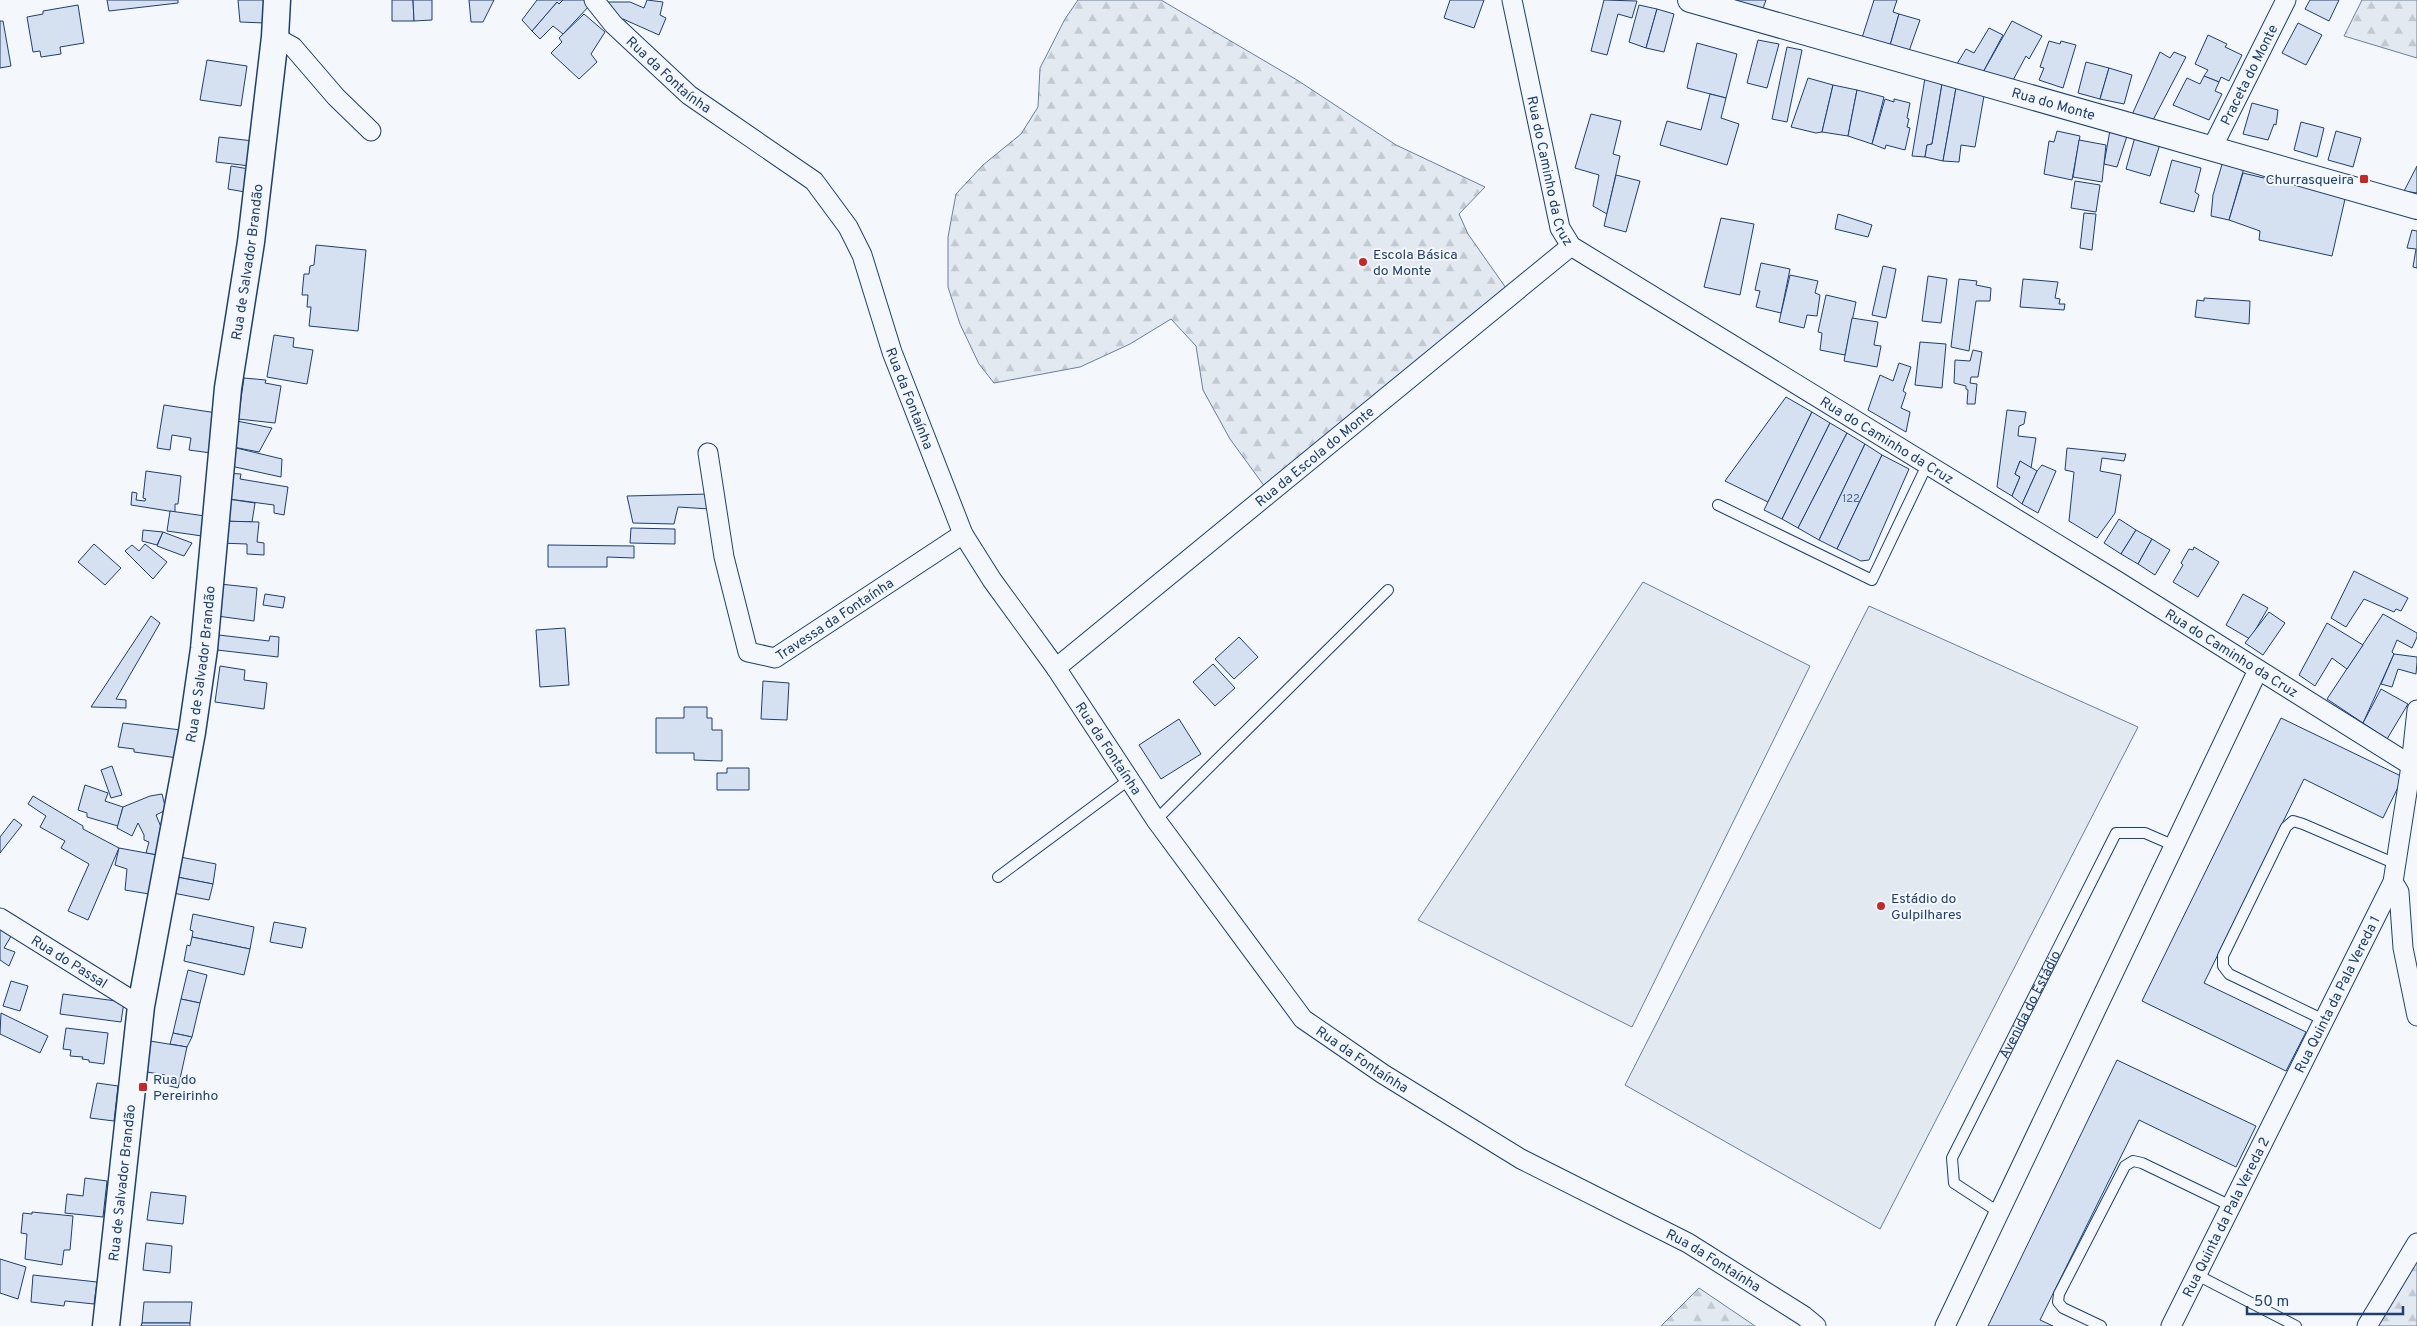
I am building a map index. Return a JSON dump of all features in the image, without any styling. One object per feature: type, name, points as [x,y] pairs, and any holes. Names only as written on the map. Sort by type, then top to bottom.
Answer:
[{"type":"main road","name":"Rua de Salvador Brandão","points":[[106,1326],[141,1006],[192,732],[202,658],[228,388],[251,242],[275,38],[277,0]]},
{"type":"street","name":"Rua da Fontaínha","points":[[594,0],[613,24],[689,95],[814,181],[848,227],[862,255],[892,352],[963,534],[992,580],[1056,668],[1156,820],[1303,1019],[1383,1074],[1521,1159],[1688,1243],[1806,1323]]},
{"type":"street","name":"Rua do Caminho da Cruz","points":[[1512,0],[1560,228],[1571,246],[2414,768]]},
{"type":"street","name":"Rua do Monte","points":[[1690,0],[2417,206]]},
{"type":"street","name":"Praceta do Monte","points":[[2212,148],[2286,0]]},
{"type":"street","points":[[275,38],[293,46],[336,97],[371,131]]},
{"type":"street","name":"Rua da Escola do Monte","points":[[1056,668],[1571,246]]},
{"type":"street","name":"Travessa da Fontaínha","points":[[708,453],[724,557],[748,652],[775,658],[963,534]]},
{"type":"street","points":[[1945,1326],[2258,670]]},
{"type":"street","points":[[2417,710],[2414,768],[2394,873],[2399,892],[2403,948],[2417,1016]]},
{"type":"street","name":"Rua Quinta da Pala Vereda 1","points":[[2281,1107],[2394,873]]},
{"type":"street","name":"Rua do Passal","points":[[0,918],[141,1006]]},
{"type":"street","name":"Rua Quinta da Pala Vereda 2","points":[[2171,1326],[2281,1107]]},
{"type":"street","points":[[2367,1326],[2417,1243]]},
{"type":"lane","points":[[1718,505],[1872,580],[1927,465]]},
{"type":"lane","points":[[1156,820],[1388,590]]},
{"type":"lane","points":[[998,877],[1130,779]]},
{"type":"lane","points":[[2324,1020],[2229,974],[2224,966],[2224,956],[2286,827],[2293,821],[2394,873]]},
{"type":"lane","name":"Avenida do Estádio","points":[[2000,1213],[1954,1183],[1952,1158],[2116,833],[2145,833],[2175,846]]},
{"type":"lane","points":[[2101,1326],[2063,1308],[2058,1302],[2059,1294],[2125,1166],[2133,1161],[2142,1163],[2231,1206]]},
{"type":"lane","points":[[2197,1275],[2296,1326]]},
{"type":"green space","points":[[1078,0],[1161,0],[1297,80],[1396,145],[1485,187],[1459,214],[1468,234],[1506,288],[1265,487],[1230,439],[1203,390],[1196,346],[1171,319],[1130,344],[1080,367],[994,383],[979,364],[960,324],[948,287],[948,237],[956,194],[983,165],[1021,134],[1038,107],[1040,68],[1065,19]]},
{"type":"green space","points":[[2362,0],[2417,0],[2417,58],[2344,36]]},
{"type":"green space","points":[[1643,582],[1810,666],[1632,1027],[1418,920]]},
{"type":"green space","name":"Estádio do Gulpilhares","points":[[1869,606],[2138,727],[1880,1229],[1625,1085]]},
{"type":"green space","points":[[2417,1260],[2417,1326],[2373,1326]]},
{"type":"green space","points":[[1699,1288],[1755,1326],[1661,1326]]},
{"type":"building","points":[[107,0],[178,0],[178,3],[109,11]]},
{"type":"building","points":[[238,0],[267,0],[265,23],[240,22]]},
{"type":"building","points":[[392,0],[413,0],[414,21],[392,21]]},
{"type":"building","points":[[413,0],[432,0],[432,20],[414,21]]},
{"type":"building","points":[[469,0],[494,0],[483,22],[471,22]]},
{"type":"building","points":[[537,0],[563,0],[559,4],[557,2],[532,31],[522,20]]},
{"type":"building","points":[[563,0],[585,0],[590,5],[563,34],[553,26],[540,39],[532,31],[557,2],[559,4]]},
{"type":"building","points":[[647,0],[663,2],[660,15],[666,18],[659,35],[623,19],[622,24],[606,2],[630,2],[644,8]]},
{"type":"building","points":[[1450,0],[1484,0],[1474,28],[1444,18]]},
{"type":"building","points":[[1604,0],[1637,1],[1632,18],[1618,14],[1607,55],[1591,51]]},
{"type":"building","points":[[1710,0],[1766,0],[1761,14]]},
{"type":"building","points":[[1874,0],[1897,0],[1893,12],[1899,14],[1889,49],[1861,41]]},
{"type":"building","points":[[2310,0],[2339,0],[2329,21],[2305,9]]},
{"type":"building","points":[[78,5],[84,43],[60,47],[61,54],[41,57],[40,51],[33,52],[27,17],[43,14],[43,11]]},
{"type":"building","points":[[1639,5],[1657,9],[1646,48],[1629,42]]},
{"type":"building","points":[[1657,9],[1674,14],[1664,52],[1646,48]]},
{"type":"building","points":[[584,14],[605,32],[591,54],[597,62],[579,79],[551,53],[562,42],[559,38]]},
{"type":"building","points":[[1899,14],[1920,20],[1908,54],[1889,49]]},
{"type":"building","points":[[0,21],[3,21],[11,66],[0,68]]},
{"type":"building","points":[[2012,21],[2042,36],[2029,59],[2026,56],[2012,82],[1982,74]]},
{"type":"building","points":[[2298,23],[2322,35],[2306,65],[2282,53]]},
{"type":"building","points":[[1989,28],[2003,35],[1982,74],[1955,67],[1966,49],[1974,53]]},
{"type":"building","points":[[2208,35],[2227,44],[2225,47],[2242,55],[2229,81],[2221,77],[2219,82],[2204,76],[2208,70],[2195,64]]},
{"type":"building","points":[[1758,40],[1779,44],[1767,88],[1747,83]]},
{"type":"building","points":[[2049,41],[2060,44],[2061,41],[2076,45],[2063,88],[2039,80],[2044,68],[2040,67]]},
{"type":"building","points":[[1697,43],[1737,54],[1726,98],[1687,88]]},
{"type":"building","points":[[1787,47],[1802,50],[1787,122],[1772,119]]},
{"type":"building","points":[[2160,52],[2170,58],[2174,52],[2186,57],[2152,122],[2131,117]]},
{"type":"building","points":[[207,60],[247,66],[241,106],[200,100]]},
{"type":"building","points":[[2086,62],[2109,68],[2100,99],[2078,93]]},
{"type":"building","points":[[2109,68],[2132,75],[2124,104],[2100,99]]},
{"type":"building","points":[[2204,76],[2219,82],[2215,91],[2222,94],[2209,120],[2173,105],[2187,78],[2200,84]]},
{"type":"building","points":[[1808,78],[1833,85],[1822,132],[1816,133],[1791,127]]},
{"type":"building","points":[[1925,78],[1942,84],[1932,144],[1927,145],[1925,157],[1912,156]]},
{"type":"building","points":[[1942,84],[1956,88],[1943,161],[1925,157],[1927,145],[1932,144]]},
{"type":"building","points":[[1833,85],[1857,90],[1848,136],[1822,132]]},
{"type":"building","points":[[1956,88],[1984,96],[1975,147],[1961,145],[1959,162],[1943,161]]},
{"type":"building","points":[[1857,90],[1884,97],[1872,144],[1848,136]]},
{"type":"building","points":[[1710,94],[1726,98],[1721,118],[1739,124],[1727,165],[1660,145],[1667,121],[1701,130]]},
{"type":"building","points":[[1885,99],[1894,102],[1894,99],[1910,103],[1907,127],[1910,128],[1905,150],[1886,145],[1885,149],[1872,144]]},
{"type":"building","points":[[2252,103],[2278,110],[2276,125],[2274,124],[2268,140],[2243,134]]},
{"type":"building","points":[[1591,114],[1621,121],[1613,154],[1620,156],[1607,214],[1593,206],[1599,175],[1575,168]]},
{"type":"building","points":[[2301,122],[2324,128],[2317,157],[2294,150]]},
{"type":"building","points":[[2110,130],[2127,136],[2117,167],[2104,164]]},
{"type":"building","points":[[2057,131],[2080,136],[2072,180],[2044,174],[2049,141],[2054,142]]},
{"type":"building","points":[[2336,131],[2361,138],[2353,167],[2328,160]]},
{"type":"building","points":[[219,137],[253,141],[250,166],[216,162]]},
{"type":"building","points":[[2135,137],[2160,144],[2150,176],[2126,169]]},
{"type":"building","points":[[2079,140],[2106,145],[2102,182],[2073,177]]},
{"type":"building","points":[[2172,160],[2201,168],[2195,192],[2199,195],[2194,212],[2160,203]]},
{"type":"building","points":[[2223,161],[2244,168],[2229,220],[2211,216],[2213,195]]},
{"type":"building","points":[[231,166],[249,169],[245,192],[228,189]]},
{"type":"building","points":[[2417,166],[2417,193],[2404,191]]},
{"type":"building","points":[[2243,173],[2264,178],[2265,175],[2345,199],[2332,256],[2259,240],[2260,231],[2229,220]]},
{"type":"building","points":[[1616,175],[1640,181],[1626,232],[1604,226]]},
{"type":"building","points":[[2075,181],[2100,185],[2096,212],[2071,208]]},
{"type":"building","points":[[2084,213],[2096,214],[2092,250],[2080,248]]},
{"type":"building","points":[[1838,214],[1872,225],[1868,237],[1835,229]]},
{"type":"building","points":[[1721,218],[1754,224],[1740,295],[1704,287]]},
{"type":"building","points":[[2412,230],[2417,231],[2417,268],[2413,267],[2416,249],[2407,248]]},
{"type":"building","points":[[316,245],[366,250],[358,331],[309,326],[311,307],[307,307],[308,295],[302,295],[304,274],[309,274],[310,266],[314,265]]},
{"type":"building","points":[[1761,263],[1790,269],[1781,313],[1756,307],[1760,291],[1755,290]]},
{"type":"building","points":[[1883,266],[1896,269],[1886,318],[1872,315]]},
{"type":"building","points":[[1790,275],[1818,281],[1815,293],[1820,295],[1817,316],[1807,315],[1804,328],[1779,322]]},
{"type":"building","points":[[1928,276],[1947,279],[1941,323],[1922,321]]},
{"type":"building","points":[[1959,279],[1977,281],[1976,285],[1991,288],[1990,301],[1976,301],[1969,351],[1951,347]]},
{"type":"building","points":[[2023,279],[2058,282],[2055,298],[2060,299],[2059,304],[2065,304],[2064,310],[2020,307]]},
{"type":"building","points":[[1826,295],[1856,302],[1845,355],[1820,350],[1822,333],[1818,332]]},
{"type":"building","points":[[2204,298],[2250,301],[2249,324],[2195,317],[2197,300],[2204,301]]},
{"type":"building","points":[[1852,318],[1878,322],[1874,345],[1881,346],[1877,367],[1844,361]]},
{"type":"building","points":[[274,335],[294,338],[293,347],[313,350],[307,384],[267,377]]},
{"type":"building","points":[[1920,342],[1946,344],[1942,388],[1915,385]]},
{"type":"building","points":[[1973,350],[1982,352],[1978,377],[1971,377],[1970,383],[1977,384],[1975,404],[1967,404],[1968,390],[1966,386],[1954,383],[1955,360],[1970,361]]},
{"type":"building","points":[[1899,363],[1911,367],[1903,391],[1906,393],[1901,408],[1910,412],[1906,432],[1868,410],[1880,375],[1893,381]]},
{"type":"building","points":[[244,378],[266,380],[265,383],[281,386],[275,423],[238,419]]},
{"type":"building","points":[[1786,397],[1812,412],[1768,502],[1725,481]]},
{"type":"building","points":[[164,405],[217,413],[211,453],[189,450],[191,438],[172,435],[170,450],[157,448]]},
{"type":"building","points":[[2007,410],[2026,412],[2024,424],[2019,426],[2018,436],[2036,438],[2031,468],[2020,461],[2015,474],[2020,477],[2012,496],[1997,487]]},
{"type":"building","points":[[1812,412],[1830,423],[1782,519],[1764,510]]},
{"type":"building","points":[[237,421],[272,428],[259,452],[228,446]]},
{"type":"building","points":[[1830,423],[1847,433],[1798,528],[1782,519]]},
{"type":"building","points":[[1847,433],[1865,444],[1819,540],[1798,528]]},
{"type":"building","points":[[1865,444],[1882,455],[1837,549],[1819,540]]},
{"type":"building","points":[[228,446],[282,459],[281,477],[226,465]]},
{"type":"building","points":[[2067,448],[2126,454],[2124,461],[2102,458],[2100,471],[2121,475],[2115,513],[2097,538],[2069,521],[2074,472],[2065,470]]},
{"type":"building","points":[[1882,455],[1909,469],[1869,560],[1861,561],[1837,549]]},
{"type":"building","points":[[2020,461],[2037,471],[2022,504],[2012,496],[2020,477],[2015,474]]},
{"type":"building","points":[[2042,465],[2056,471],[2038,513],[2022,504],[2037,471]]},
{"type":"building","points":[[146,471],[181,476],[178,504],[175,504],[175,512],[131,505],[132,492],[137,493],[136,500],[145,501],[146,499],[143,498]]},
{"type":"building","points":[[224,473],[241,474],[240,479],[288,487],[284,515],[274,513],[274,505],[221,498]]},
{"type":"building","points":[[709,494],[710,509],[678,507],[674,524],[633,523],[627,496]]},
{"type":"building","points":[[221,498],[255,503],[252,522],[221,521]]},
{"type":"building","points":[[170,511],[205,516],[202,536],[167,531]]},
{"type":"building","points":[[2119,519],[2136,530],[2121,554],[2104,543]]},
{"type":"building","points":[[221,521],[259,522],[257,542],[264,543],[264,555],[247,554],[247,544],[219,543]]},
{"type":"building","points":[[631,528],[675,529],[675,544],[630,543]]},
{"type":"building","points":[[143,530],[163,532],[157,545],[142,541]]},
{"type":"building","points":[[2136,530],[2152,539],[2138,564],[2121,554]]},
{"type":"building","points":[[163,532],[192,543],[184,556],[157,546]]},
{"type":"building","points":[[2152,539],[2170,550],[2155,575],[2138,564]]},
{"type":"building","points":[[94,544],[121,568],[105,585],[78,562]]},
{"type":"building","points":[[145,544],[167,562],[153,579],[125,551],[132,545],[139,551]]},
{"type":"building","points":[[548,545],[634,546],[634,558],[607,557],[607,567],[548,567]]},
{"type":"building","points":[[2194,547],[2219,562],[2198,597],[2173,582],[2183,565],[2181,563],[2189,549],[2193,550]]},
{"type":"building","points":[[2354,571],[2408,598],[2401,611],[2396,609],[2394,612],[2364,599],[2346,627],[2331,618]]},
{"type":"building","points":[[220,584],[257,588],[254,621],[217,616]]},
{"type":"building","points":[[265,594],[285,597],[283,608],[263,605]]},
{"type":"building","points":[[2243,594],[2268,608],[2250,639],[2226,625]]},
{"type":"building","points":[[2269,612],[2285,623],[2263,655],[2245,643]]},
{"type":"building","points":[[2383,614],[2417,633],[2417,637],[2412,648],[2397,640],[2392,652],[2394,654],[2363,723],[2327,699]]},
{"type":"building","points":[[151,616],[160,623],[116,699],[126,700],[126,708],[91,707]]},
{"type":"building","points":[[2327,623],[2363,645],[2347,669],[2332,658],[2315,686],[2299,675]]},
{"type":"building","points":[[565,628],[569,685],[540,687],[536,630]]},
{"type":"building","points":[[219,635],[269,641],[270,636],[279,637],[278,657],[217,650]]},
{"type":"building","points":[[1239,637],[1258,657],[1234,679],[1215,659]]},
{"type":"building","points":[[2394,654],[2417,657],[2417,662],[2416,674],[2398,669],[2392,687],[2381,684]]},
{"type":"building","points":[[1213,664],[1235,688],[1215,706],[1193,682]]},
{"type":"building","points":[[220,666],[245,670],[244,680],[267,683],[264,709],[215,702]]},
{"type":"building","points":[[763,681],[789,683],[787,720],[761,719]]},
{"type":"building","points":[[2381,689],[2408,704],[2387,739],[2363,723]]},
{"type":"building","points":[[684,707],[707,707],[707,718],[712,718],[712,730],[722,730],[722,761],[694,760],[694,753],[656,753],[656,718],[684,718]]},
{"type":"building","points":[[2281,718],[2403,777],[2383,818],[2304,779],[2204,983],[2306,1032],[2286,1071],[2142,1001]]},
{"type":"building","points":[[1179,719],[1201,754],[1161,779],[1139,745]]},
{"type":"building","points":[[123,723],[181,730],[178,758],[134,752],[134,749],[118,747]]},
{"type":"building","points":[[112,766],[122,795],[111,798],[101,770]]},
{"type":"building","points":[[727,768],[749,768],[749,790],[717,790],[717,773],[727,773]]},
{"type":"building","points":[[85,785],[108,793],[105,801],[123,807],[118,826],[87,817],[87,813],[78,810]]},
{"type":"building","points":[[162,794],[166,810],[156,815],[161,827],[157,855],[146,853],[149,842],[144,840],[144,835],[138,823],[132,836],[117,828],[123,807],[150,796]]},
{"type":"building","points":[[33,796],[83,826],[83,829],[119,848],[88,920],[68,911],[89,864],[61,848],[65,841],[40,827],[46,816],[28,804]]},
{"type":"building","points":[[14,819],[22,825],[0,853],[0,837]]},
{"type":"building","points":[[119,848],[157,855],[149,894],[125,890],[127,869],[115,865]]},
{"type":"building","points":[[180,857],[216,864],[213,884],[177,877]]},
{"type":"building","points":[[177,877],[213,884],[209,900],[173,893]]},
{"type":"building","points":[[193,914],[254,927],[250,949],[192,937],[193,931],[190,930]]},
{"type":"building","points":[[274,922],[306,928],[302,948],[270,942]]},
{"type":"building","points":[[0,924],[13,933],[4,948],[15,952],[9,966],[0,960]]},
{"type":"building","points":[[192,937],[250,949],[244,975],[184,961],[187,945],[190,946]]},
{"type":"building","points":[[188,970],[207,975],[200,1003],[181,999]]},
{"type":"building","points":[[11,981],[28,986],[20,1011],[3,1006]]},
{"type":"building","points":[[63,994],[124,1002],[121,1022],[60,1014]]},
{"type":"building","points":[[181,999],[200,1003],[192,1037],[173,1033]]},
{"type":"building","points":[[1,1013],[48,1036],[40,1053],[0,1034]]},
{"type":"building","points":[[66,1028],[108,1033],[104,1064],[89,1062],[89,1060],[82,1059],[83,1057],[70,1056],[71,1050],[63,1049]]},
{"type":"building","points":[[173,1033],[192,1037],[187,1047],[170,1044]]},
{"type":"building","points":[[150,1041],[187,1047],[178,1088],[162,1084],[165,1075],[147,1072]]},
{"type":"building","points":[[2117,1060],[2256,1126],[2236,1167],[2139,1120],[2040,1320],[2053,1326],[1988,1326]]},
{"type":"building","points":[[97,1083],[118,1086],[114,1121],[90,1118]]},
{"type":"building","points":[[85,1178],[107,1181],[103,1217],[65,1213],[67,1194],[83,1196]]},
{"type":"building","points":[[151,1192],[186,1196],[183,1224],[147,1220]]},
{"type":"building","points":[[32,1212],[73,1216],[70,1250],[64,1250],[62,1265],[25,1259],[27,1234],[21,1233],[23,1213],[32,1214]]},
{"type":"building","points":[[146,1243],[172,1246],[170,1273],[143,1270]]},
{"type":"building","points":[[0,1259],[26,1267],[18,1299],[0,1293]]},
{"type":"building","points":[[33,1275],[97,1282],[94,1304],[65,1301],[64,1306],[31,1302]]},
{"type":"building","points":[[144,1302],[192,1302],[190,1323],[142,1323]]},
{"type":"building","points":[[142,1323],[190,1323],[190,1326],[141,1326]]},
{"type":"place","name":"Churrasqueira","points":[[2364,179]]},
{"type":"place","name":"Escola Básica do Monte","points":[[1363,262]]},
{"type":"place","name":"Estádio do Gulpilhares","points":[[1881,906]]},
{"type":"place","name":"Rua do Pereirinho","points":[[143,1087]]}]
